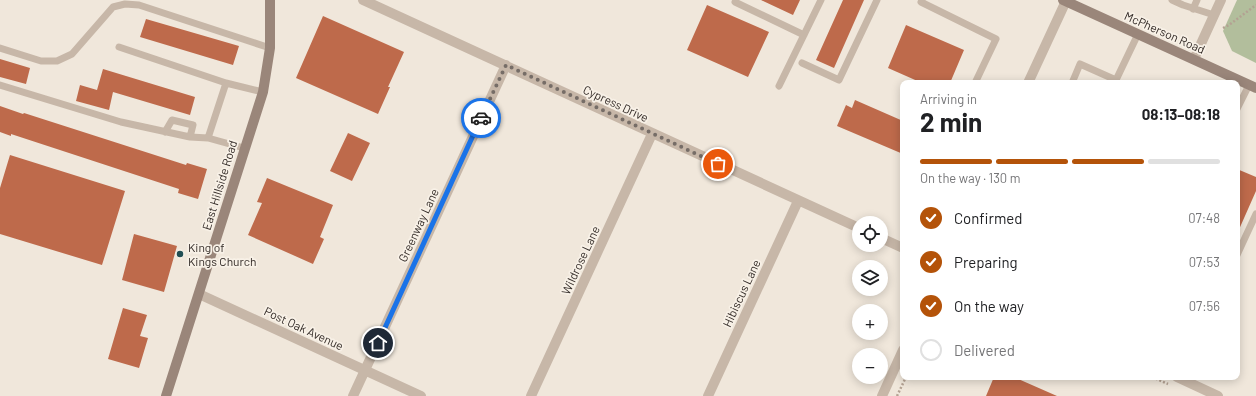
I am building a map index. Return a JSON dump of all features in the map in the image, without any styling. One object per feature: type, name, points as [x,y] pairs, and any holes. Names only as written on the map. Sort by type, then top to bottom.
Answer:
[{"type":"street","name":"East Hillside Road","points":[[166,396],[262,92],[270,48],[270,0]]},
{"type":"street","name":"Cypress Drive","points":[[363,0],[852,225]]},
{"type":"street","points":[[1194,59],[1221,0]]},
{"type":"street","points":[[1029,80],[1065,1]]},
{"type":"street","name":"McPherson Road","points":[[1065,1],[1238,80]]},
{"type":"street","name":"Greenway Lane","points":[[353,396],[506,65]]},
{"type":"street","name":"McPherson Road","points":[[1240,81],[1253,87]]},
{"type":"street","name":"Wildrose Lane","points":[[531,396],[652,134]]},
{"type":"street","name":"Hibiscus Lane","points":[[708,396],[798,201]]},
{"type":"street","points":[[888,241],[900,247]]},
{"type":"street","name":"Post Oak Avenue","points":[[199,294],[421,396]]},
{"type":"street","points":[[882,396],[900,357]]},
{"type":"street","points":[[1183,380],[1218,396]]},
{"type":"lane","points":[[779,86],[821,0]]},
{"type":"lane","points":[[802,63],[839,80],[877,0]]},
{"type":"lane","points":[[922,0],[921,2],[996,39],[976,80]]},
{"type":"lane","points":[[1172,0],[1214,15]]},
{"type":"lane","points":[[1193,8],[1197,0]]},
{"type":"lane","points":[[734,1],[804,35]]},
{"type":"lane","points":[[0,48],[41,61],[57,61],[72,54],[113,7],[125,4],[139,6],[270,48]]},
{"type":"lane","points":[[1073,80],[1080,64],[1116,80],[1138,34]]},
{"type":"lane","points":[[119,47],[226,83],[262,92]]},
{"type":"lane","points":[[208,138],[226,83]]},
{"type":"lane","points":[[0,85],[121,122],[190,137],[208,138],[244,148]]},
{"type":"lane","points":[[1240,105],[1253,87]]},
{"type":"lane","points":[[165,132],[172,120],[192,125],[190,137]]},
{"type":"lane","points":[[1240,249],[1256,214]]},
{"type":"path","points":[[1223,28],[1256,5]]},
{"type":"path","points":[[897,396],[905,380]]},
{"type":"green space","points":[[1237,0],[1256,0],[1256,63],[1232,51],[1223,31]]},
{"type":"building","points":[[761,0],[800,0],[793,15]]},
{"type":"building","points":[[843,0],[864,0],[834,68],[816,60]]},
{"type":"building","points":[[707,5],[769,32],[748,77],[687,50]]},
{"type":"building","points":[[323,16],[404,52],[388,87],[390,87],[378,114],[296,78]]},
{"type":"building","points":[[146,19],[239,46],[233,65],[140,37]]},
{"type":"building","points":[[906,25],[964,50],[951,80],[915,80],[888,68]]},
{"type":"building","points":[[0,59],[30,68],[26,84],[0,77]]},
{"type":"building","points":[[103,69],[195,97],[190,115],[113,92],[109,110],[76,101],[80,85],[97,90]]},
{"type":"building","points":[[855,100],[900,120],[900,153],[837,126],[846,105],[852,108]]},
{"type":"building","points":[[0,106],[186,165],[187,163],[207,169],[198,199],[178,193],[179,189],[11,134],[11,136],[0,132]]},
{"type":"building","points":[[348,133],[370,143],[352,181],[330,171]]},
{"type":"building","points":[[10,155],[125,191],[102,265],[0,234],[0,188]]},
{"type":"building","points":[[1240,170],[1256,177],[1256,191],[1240,227]]},
{"type":"building","points":[[267,178],[333,205],[320,237],[324,239],[313,264],[248,235],[262,203],[257,202]]},
{"type":"building","points":[[134,234],[177,246],[164,292],[122,280]]},
{"type":"building","points":[[123,308],[147,315],[140,336],[148,338],[139,368],[108,359]]},
{"type":"building","points":[[993,380],[1021,380],[1057,396],[986,396]]},
{"type":"way so far","points":[[481,118],[506,65],[718,164]]},
{"type":"place","name":"King of Kings Church","points":[[180,254]]},
{"type":"route","points":[[378,343],[481,118]]}]
